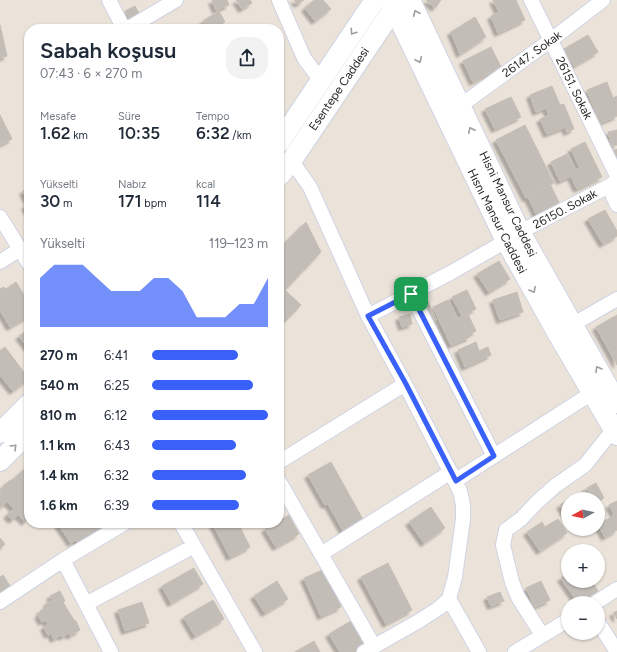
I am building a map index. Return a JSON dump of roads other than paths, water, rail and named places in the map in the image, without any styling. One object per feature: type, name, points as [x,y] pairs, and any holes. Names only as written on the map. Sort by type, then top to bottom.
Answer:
[{"type":"main road","name":"Esentepe Caddesi","points":[[284,136],[375,0]]},
{"type":"main road","name":"Esentepe Caddesi","points":[[284,169],[397,2]]},
{"type":"main road","name":"Hısnı Mansur Caddesi","points":[[397,2],[411,42],[513,237],[592,394],[616,432]]},
{"type":"main road","name":"Hisni Mansur Caddesi","points":[[397,2],[460,106],[513,237],[572,325],[617,401]]},
{"type":"main road","points":[[344,82],[386,38],[398,36],[411,42]]},
{"type":"main road","points":[[0,433],[24,409]]},
{"type":"main road","points":[[0,461],[24,437]]},
{"type":"street","points":[[109,0],[121,24]]},
{"type":"street","points":[[135,24],[176,0]]},
{"type":"street","points":[[279,0],[304,58],[321,81]]},
{"type":"street","name":"26151. Sokak","points":[[531,0],[551,40],[615,180],[612,194],[617,205]]},
{"type":"street","name":"26147. Sokak","points":[[460,106],[603,0]]},
{"type":"street","points":[[284,490],[321,554],[369,649],[420,621],[449,599],[455,577],[463,519],[463,505],[460,491],[406,384],[368,316],[310,187],[291,160]]},
{"type":"street","name":"26150. Sokak","points":[[368,316],[452,272],[615,180]]},
{"type":"street","points":[[0,218],[24,256]]},
{"type":"street","points":[[0,262],[20,249]]},
{"type":"street","points":[[411,294],[494,456]]},
{"type":"street","points":[[572,325],[617,300]]},
{"type":"street","points":[[284,459],[406,384]]},
{"type":"street","points":[[321,554],[453,476],[494,456],[592,394]]},
{"type":"street","points":[[542,636],[518,597],[512,582],[503,545],[506,530],[521,519],[555,486],[585,465],[609,435],[616,432]]},
{"type":"street","points":[[0,602],[63,560],[117,528]]},
{"type":"street","points":[[183,528],[255,652]]},
{"type":"street","points":[[86,604],[194,546]]},
{"type":"street","points":[[63,560],[111,652]]},
{"type":"street","points":[[605,597],[617,589]]},
{"type":"street","points":[[449,599],[479,652]]},
{"type":"street","points":[[515,652],[561,624]]},
{"type":"street","points":[[605,633],[617,652]]}]
